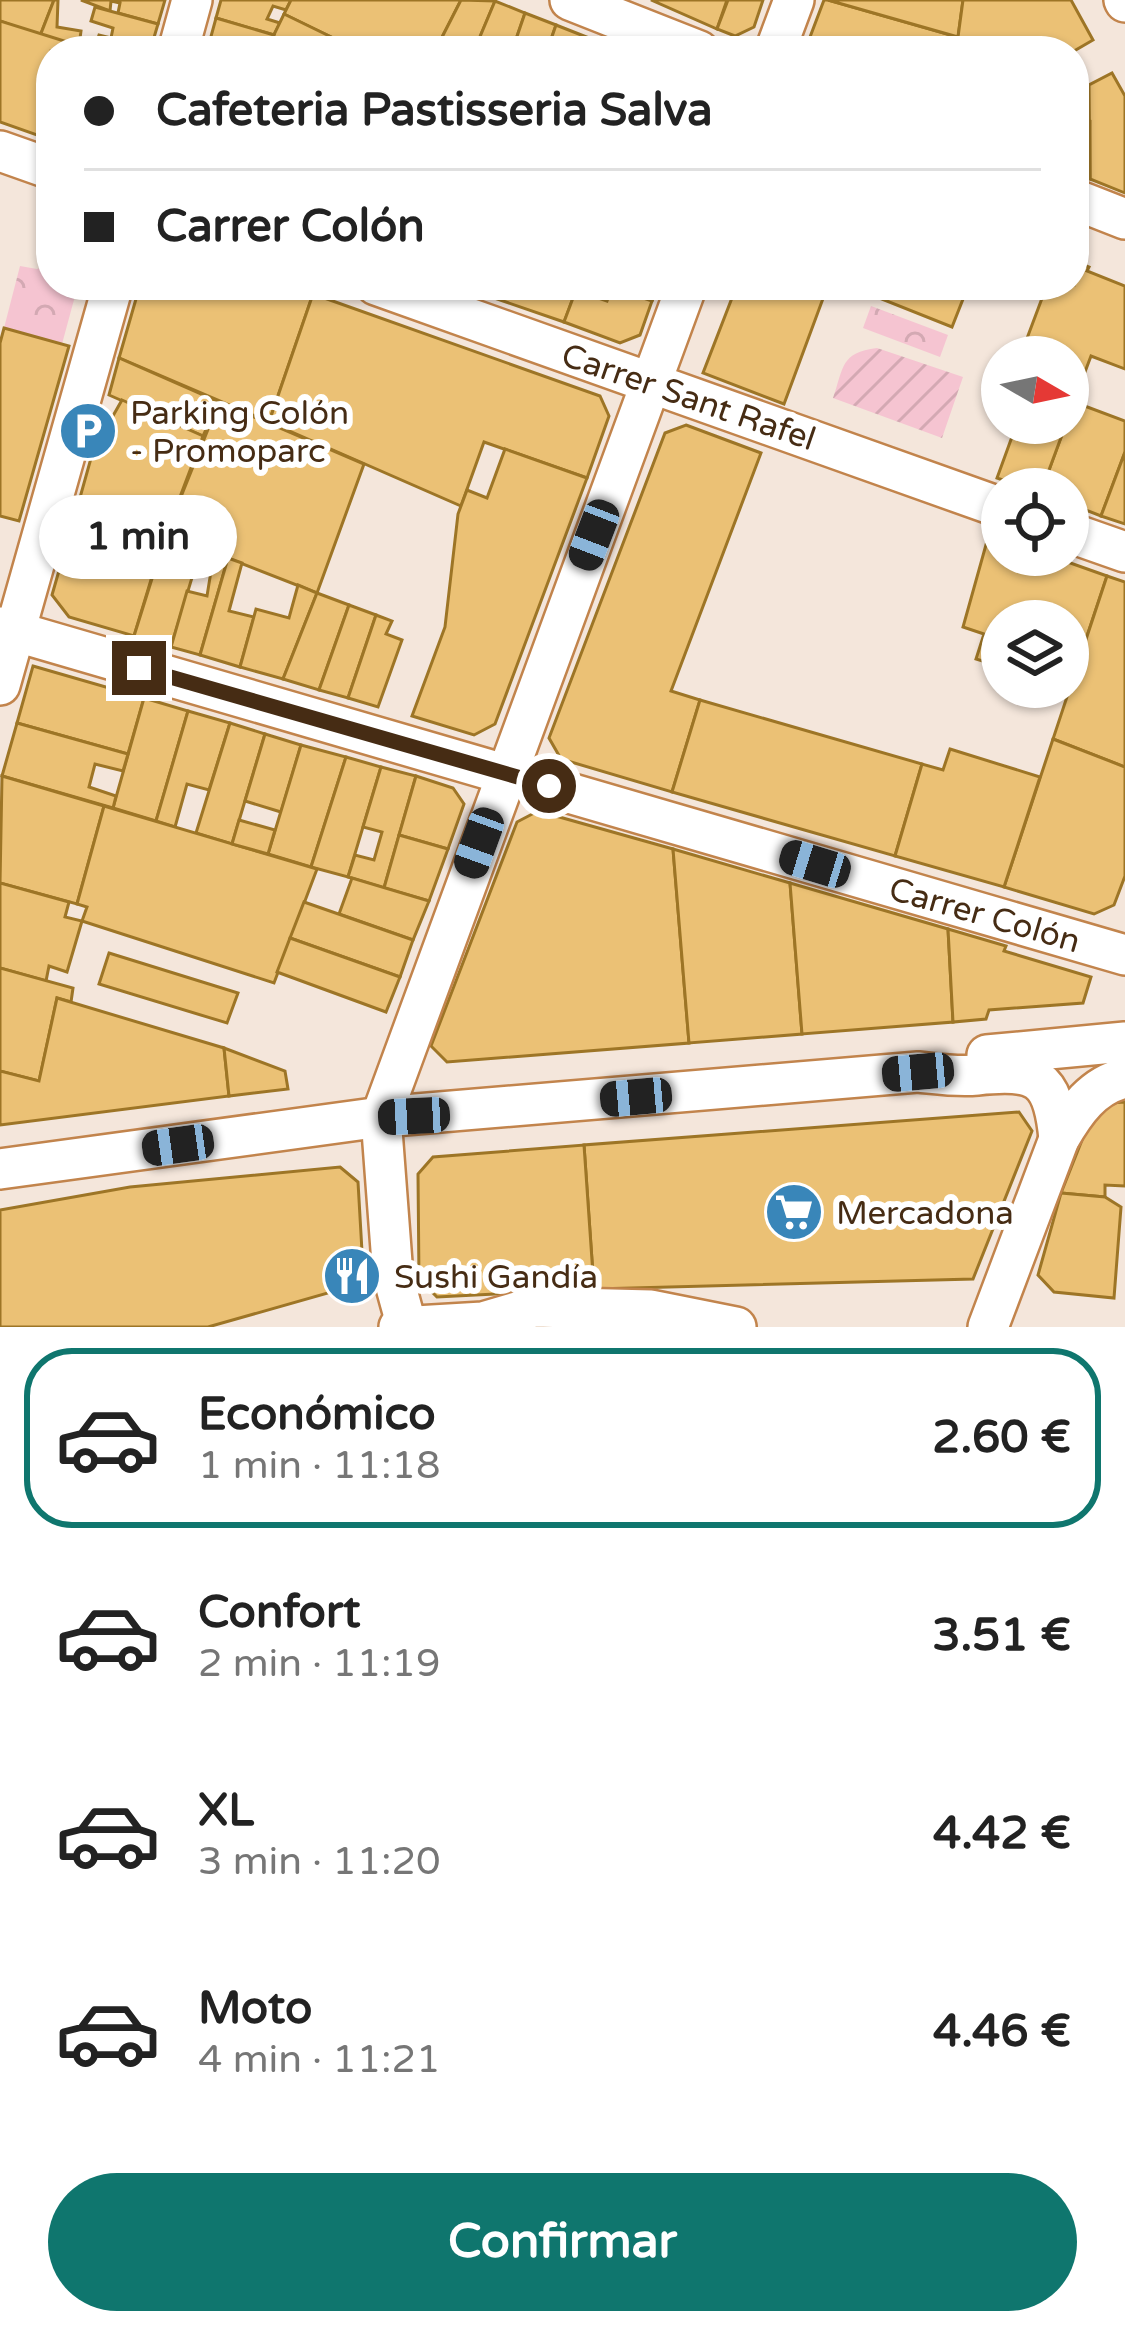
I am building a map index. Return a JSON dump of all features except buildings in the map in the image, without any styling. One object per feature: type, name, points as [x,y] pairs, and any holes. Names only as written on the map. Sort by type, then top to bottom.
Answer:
[{"type":"street","points":[[182,36],[192,0]]},
{"type":"street","points":[[570,0],[661,36]]},
{"type":"street","points":[[781,36],[794,0]]},
{"type":"street","points":[[0,151],[36,164]]},
{"type":"street","points":[[1089,205],[1125,219]]},
{"type":"street","points":[[0,685],[7,629],[108,300]]},
{"type":"street","name":"Carrer Sant Rafel","points":[[418,300],[981,501]]},
{"type":"street","points":[[681,300],[381,1118],[393,1276],[405,1327],[489,1324],[534,1307],[651,1310],[734,1327]]},
{"type":"street","points":[[1089,539],[1125,552]]},
{"type":"street","name":"Carrer Colón","points":[[7,629],[1125,955]]},
{"type":"street","points":[[918,1072],[974,1056],[1125,1042]]},
{"type":"street","points":[[0,1169],[381,1118],[918,1072],[958,1076],[1025,1072],[1047,1088],[1059,1138]]},
{"type":"street","points":[[988,1327],[1059,1138],[1074,1112],[1101,1086],[1125,1078]]},
{"type":"green space","points":[[20,266],[36,269],[36,300],[74,300],[62,344],[4,328]]},
{"type":"green space","points":[[871,306],[948,335],[940,357],[863,328]]},
{"type":"green space","points":[[877,348],[963,377],[942,438],[833,398],[850,358]]},
{"type":"place","name":"Parking Colón - Promoparc","points":[[88,431]]},
{"type":"place","name":"Mercadona","points":[[794,1212]]},
{"type":"place","name":"Sushi Gandía","points":[[352,1276]]},
{"type":"route","points":[[139,668],[549,786]]}]
